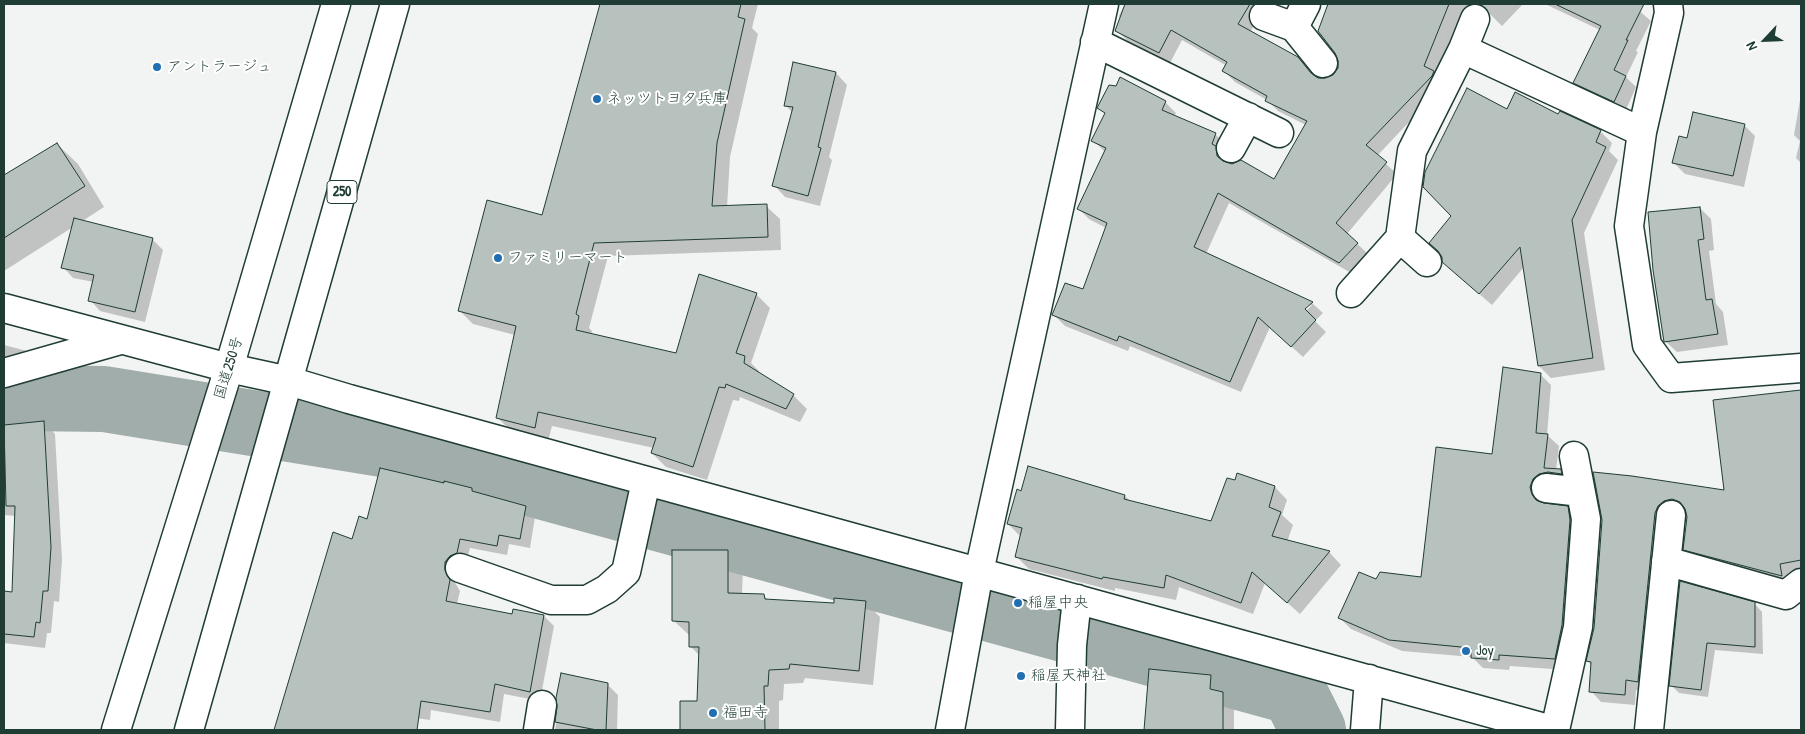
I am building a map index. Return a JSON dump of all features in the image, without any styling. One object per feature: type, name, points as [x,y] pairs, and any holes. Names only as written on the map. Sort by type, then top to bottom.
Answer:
[{"type":"main road","name":"国道250号","points":[[116,730],[229,368],[336,4]]},
{"type":"main road","name":"250","points":[[189,730],[395,4]]},
{"type":"main road","points":[[950,730],[979,572],[1104,4]]},
{"type":"main road","points":[[1668,4],[1669,13],[1642,132],[1629,226],[1647,345],[1672,378],[1801,368]]},
{"type":"main road","points":[[1264,16],[1300,15],[1323,63]]},
{"type":"main road","points":[[1351,292],[1400,238],[1412,151],[1463,49],[1475,19]]},
{"type":"main road","points":[[1095,42],[1279,132]]},
{"type":"main road","points":[[1463,49],[1642,132]]},
{"type":"main road","points":[[1231,148],[1248,117]]},
{"type":"main road","points":[[1400,238],[1426,262]]},
{"type":"main road","points":[[4,308],[229,368],[289,381],[642,503],[979,572],[1077,601],[1554,730],[1578,627],[1586,519],[1574,456]]},
{"type":"main road","points":[[4,372],[122,340]]},
{"type":"main road","points":[[1546,488],[1581,492]]},
{"type":"main road","points":[[460,568],[551,600],[587,600],[608,589],[626,572],[642,503]]},
{"type":"main road","points":[[1649,730],[1671,515]]},
{"type":"main road","points":[[1666,561],[1786,596],[1801,583]]},
{"type":"main road","points":[[1070,730],[1072,645],[1077,601]]},
{"type":"main road","points":[[1365,730],[1369,679]]},
{"type":"building","points":[[600,4],[741,4],[738,17],[745,19],[717,143],[712,206],[767,204],[768,237],[594,243],[576,314],[579,316],[576,330],[676,353],[699,274],[757,293],[736,353],[745,356],[744,363],[794,394],[786,409],[726,384],[725,388],[719,387],[693,467],[651,453],[656,438],[538,412],[535,428],[496,418],[516,326],[458,311],[487,200],[542,215]]},
{"type":"building","points":[[1125,4],[1250,4],[1238,24],[1298,57],[1311,73],[1318,78],[1325,78],[1333,75],[1338,68],[1335,53],[1318,31],[1328,4],[1449,4],[1424,66],[1434,71],[1432,76],[1366,145],[1387,162],[1336,223],[1358,243],[1339,263],[1218,193],[1194,247],[1313,302],[1305,309],[1316,320],[1291,347],[1258,317],[1230,382],[1119,336],[1117,341],[1052,315],[1065,283],[1083,289],[1107,223],[1077,209],[1106,148],[1091,141],[1105,113],[1097,108],[1109,85],[1116,86],[1120,77],[1166,101],[1162,110],[1216,133],[1212,144],[1216,146],[1217,156],[1223,161],[1232,164],[1241,160],[1274,179],[1307,121],[1265,101],[1267,96],[1222,71],[1227,62],[1171,30],[1159,53],[1115,31]]},
{"type":"building","points":[[1555,4],[1644,4],[1614,70],[1626,76],[1614,102],[1573,83],[1601,26]]},
{"type":"building","points":[[793,62],[836,72],[818,147],[821,148],[808,196],[772,186],[793,107],[784,106]]},
{"type":"building","points":[[1467,88],[1507,109],[1515,92],[1558,114],[1560,111],[1601,130],[1596,142],[1606,147],[1572,220],[1593,358],[1538,366],[1520,247],[1479,294],[1442,262],[1442,257],[1438,251],[1429,243],[1451,216],[1423,187],[1425,172]]},
{"type":"building","points":[[1693,112],[1745,124],[1733,176],[1672,163],[1679,136],[1687,138]]},
{"type":"building","points":[[57,143],[85,186],[4,238],[4,175]]},
{"type":"building","points":[[1700,207],[1704,239],[1698,240],[1706,300],[1712,299],[1718,334],[1664,342],[1653,270],[1648,212]]},
{"type":"building","points":[[74,218],[153,238],[135,312],[88,301],[94,275],[61,268]]},
{"type":"building","points":[[1503,367],[1541,373],[1536,433],[1548,434],[1544,468],[1561,469],[1562,474],[1548,472],[1539,474],[1533,479],[1530,487],[1536,500],[1568,506],[1570,520],[1562,625],[1555,659],[1499,655],[1499,660],[1471,658],[1471,648],[1389,640],[1338,618],[1359,572],[1376,579],[1380,572],[1421,577],[1436,447],[1492,454]]},
{"type":"building","points":[[1801,390],[1801,560],[1780,564],[1782,576],[1683,550],[1687,517],[1685,509],[1680,502],[1672,499],[1664,501],[1658,506],[1655,513],[1638,682],[1626,680],[1625,695],[1589,692],[1591,662],[1586,661],[1594,628],[1602,520],[1593,472],[1724,490],[1713,400]]},
{"type":"building","points":[[44,421],[51,547],[48,591],[43,591],[40,623],[36,622],[34,637],[4,634],[4,591],[12,592],[15,506],[6,506],[4,425]]},
{"type":"building","points":[[1028,466],[1125,495],[1124,499],[1211,521],[1227,478],[1235,480],[1237,473],[1275,486],[1269,507],[1281,512],[1272,536],[1330,551],[1287,603],[1252,572],[1241,603],[1166,575],[1164,588],[1103,577],[1102,579],[1015,557],[1022,528],[1007,524],[1017,489],[1021,491]]},
{"type":"building","points":[[380,468],[472,488],[472,491],[526,506],[520,539],[499,535],[497,546],[460,539],[457,553],[450,556],[445,562],[445,570],[450,580],[446,601],[512,614],[513,609],[544,615],[530,692],[495,684],[490,712],[421,701],[417,730],[274,730],[333,532],[352,539],[359,516],[367,519]]},
{"type":"building","points":[[672,550],[728,550],[728,593],[764,594],[765,599],[834,603],[834,598],[866,601],[859,671],[790,664],[789,669],[769,670],[768,686],[764,686],[765,730],[680,730],[680,701],[697,701],[699,647],[689,647],[689,622],[672,621]]},
{"type":"building","points":[[1680,581],[1755,602],[1755,647],[1707,643],[1701,690],[1669,686]]},
{"type":"building","points":[[1149,669],[1211,675],[1210,689],[1223,692],[1223,730],[1144,730]]},
{"type":"building","points":[[561,673],[608,683],[606,730],[555,722],[556,698]]},
{"type":"waterway","points":[[4,402],[23,398],[104,399],[394,446],[1294,692],[1313,730]]},
{"type":"place","name":"アントラージュ","points":[[157,67]]},
{"type":"place","name":"ネッツトヨタ兵庫","points":[[597,99]]},
{"type":"place","name":"ファミリーマート","points":[[498,258]]},
{"type":"place","name":"稲屋中央","points":[[1018,603]]},
{"type":"place","name":"Joy","points":[[1466,651]]},
{"type":"place","name":"稲屋天神社","points":[[1021,676]]},
{"type":"place","name":"福田寺","points":[[713,713]]}]
